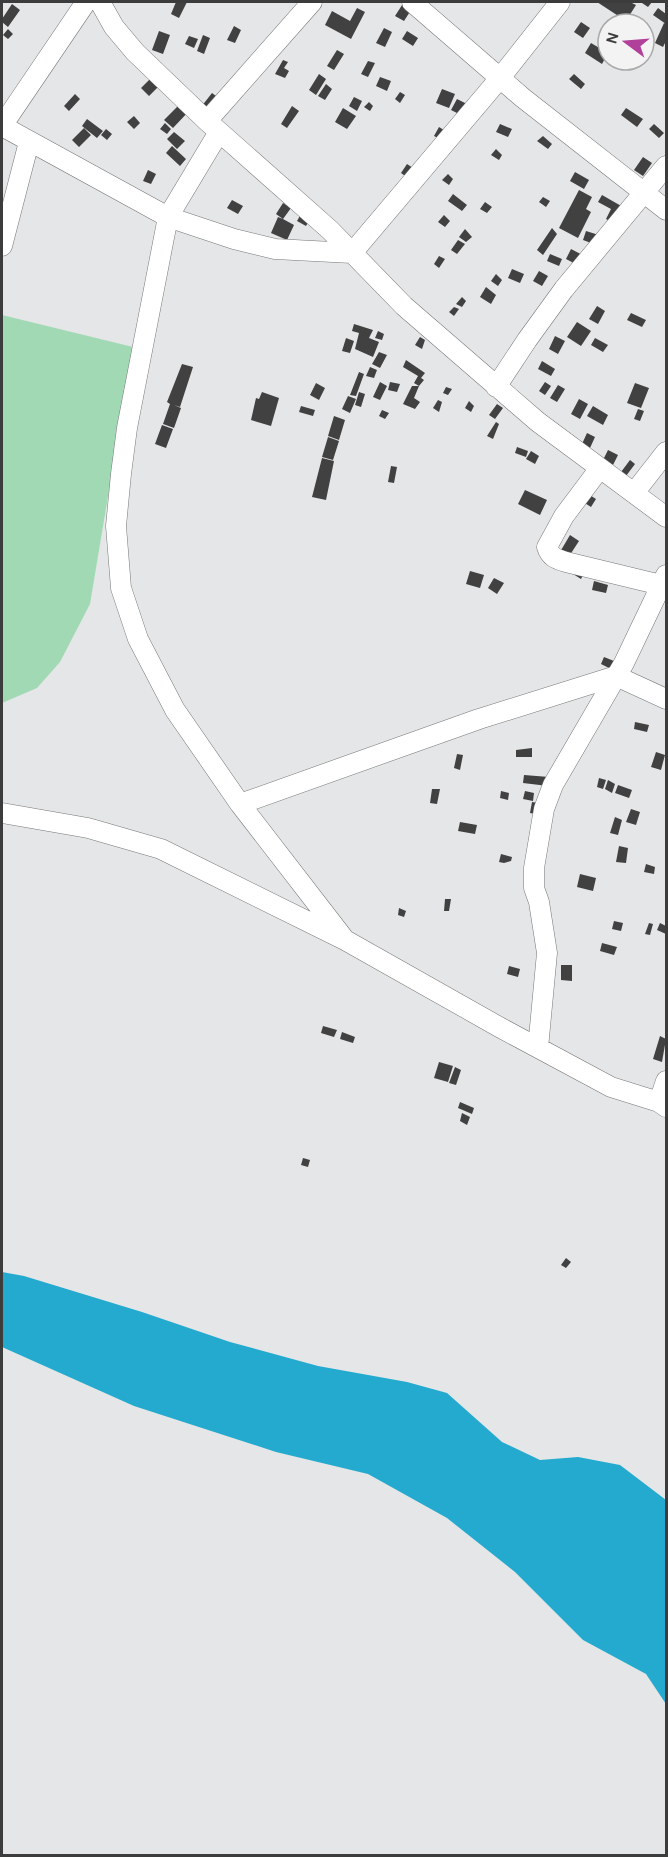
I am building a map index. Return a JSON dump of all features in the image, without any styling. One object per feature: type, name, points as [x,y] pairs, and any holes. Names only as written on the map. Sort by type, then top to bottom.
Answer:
[{"type":"street","points":[[86,2],[2,126],[168,217],[234,239],[275,249],[352,253]]},
{"type":"street","points":[[100,2],[114,27],[129,45],[213,126],[330,230],[404,306],[538,422],[666,517]]},
{"type":"street","points":[[312,2],[213,126],[168,217],[127,428],[117,526],[121,588],[138,639],[158,679],[176,710],[240,804],[345,940]]},
{"type":"street","points":[[412,2],[500,78],[666,210]]},
{"type":"street","points":[[352,253],[500,78],[560,2]]},
{"type":"street","points":[[2,246],[29,142]]},
{"type":"street","points":[[496,387],[564,289],[666,166]]},
{"type":"street","points":[[634,493],[666,452]]},
{"type":"street","points":[[538,1048],[547,953],[539,902],[534,888],[534,868],[544,809],[553,785],[616,676],[664,580],[566,562],[555,559],[549,554],[547,547],[564,516],[600,468]]},
{"type":"street","points":[[240,804],[479,719],[616,676],[666,699]]},
{"type":"street","points":[[2,813],[88,828],[161,849],[345,940],[611,1087],[663,1105],[666,1081]]},
{"type":"green space","points":[[2,315],[133,347],[90,604],[60,662],[37,688],[2,703]]},
{"type":"water","points":[[2,1272],[24,1276],[230,1342],[318,1366],[407,1382],[447,1393],[502,1442],[540,1460],[578,1457],[620,1465],[666,1500],[666,1704],[646,1674],[583,1640],[515,1572],[447,1518],[368,1474],[276,1452],[134,1406],[2,1347]]},
{"type":"building","points":[[176,2],[187,2],[179,18],[171,14]]},
{"type":"building","points":[[404,2],[413,7],[404,21],[395,16]]},
{"type":"building","points":[[597,2],[630,2],[636,5],[632,12],[612,12]]},
{"type":"building","points":[[643,2],[652,2],[648,7]]},
{"type":"building","points":[[12,4],[20,10],[8,27],[2,19]]},
{"type":"building","points":[[357,8],[365,12],[351,39],[325,25],[332,11],[350,21]]},
{"type":"building","points":[[658,8],[666,14],[666,24],[656,17],[655,12]]},
{"type":"building","points":[[581,22],[590,28],[583,38],[574,32]]},
{"type":"building","points":[[664,23],[666,24],[666,41],[663,47],[656,44],[656,41]]},
{"type":"building","points":[[234,26],[241,30],[235,43],[227,40]]},
{"type":"building","points":[[384,28],[392,32],[385,47],[376,43]]},
{"type":"building","points":[[8,29],[13,34],[8,39],[3,35]]},
{"type":"building","points":[[159,31],[170,35],[163,54],[152,50]]},
{"type":"building","points":[[407,31],[418,38],[413,46],[402,39]]},
{"type":"building","points":[[203,35],[210,38],[204,54],[197,51]]},
{"type":"building","points":[[189,36],[198,39],[194,48],[185,44]]},
{"type":"building","points":[[591,43],[596,46],[596,60],[585,53]]},
{"type":"building","points":[[337,50],[344,54],[334,70],[327,66]]},
{"type":"building","points":[[283,60],[288,62],[284,68],[289,71],[285,78],[275,74]]},
{"type":"building","points":[[368,61],[375,63],[368,77],[361,74]]},
{"type":"building","points":[[155,74],[163,82],[149,96],[141,88]]},
{"type":"building","points":[[319,74],[326,79],[316,95],[309,90]]},
{"type":"building","points":[[574,74],[585,84],[581,89],[569,79]]},
{"type":"building","points":[[380,77],[391,81],[387,91],[376,86]]},
{"type":"building","points":[[326,84],[332,89],[325,100],[318,96]]},
{"type":"building","points":[[442,89],[455,94],[449,108],[436,103]]},
{"type":"building","points":[[400,92],[405,95],[400,103],[395,99]]},
{"type":"building","points":[[212,93],[224,102],[213,116],[201,107]]},
{"type":"building","points":[[75,94],[80,99],[69,111],[64,106]]},
{"type":"building","points":[[354,97],[362,101],[357,111],[349,106]]},
{"type":"building","points":[[457,99],[467,104],[461,115],[451,110]]},
{"type":"building","points":[[182,102],[190,110],[173,128],[164,120]]},
{"type":"building","points":[[369,102],[373,106],[370,111],[364,107]]},
{"type":"building","points":[[292,106],[299,111],[287,128],[281,124]]},
{"type":"building","points":[[343,108],[356,116],[347,129],[335,122]]},
{"type":"building","points":[[626,108],[643,119],[637,127],[621,115]]},
{"type":"building","points":[[134,116],[140,123],[134,129],[127,122]]},
{"type":"building","points":[[87,119],[103,131],[97,138],[82,126]]},
{"type":"building","points":[[165,123],[171,129],[167,134],[160,129]]},
{"type":"building","points":[[500,124],[512,129],[508,137],[496,132]]},
{"type":"building","points":[[654,124],[664,133],[659,138],[649,129]]},
{"type":"building","points":[[439,127],[447,132],[442,140],[434,136]]},
{"type":"building","points":[[84,128],[91,135],[79,147],[72,140]]},
{"type":"building","points":[[106,129],[112,134],[107,140],[101,135]]},
{"type":"building","points":[[174,132],[185,141],[177,149],[167,139]]},
{"type":"building","points":[[543,136],[552,144],[548,149],[537,141]]},
{"type":"building","points":[[172,146],[186,159],[180,166],[166,153]]},
{"type":"building","points":[[496,149],[502,155],[499,160],[491,155]]},
{"type":"building","points":[[643,157],[652,163],[643,176],[634,170]]},
{"type":"building","points":[[407,164],[413,168],[408,178],[401,173]]},
{"type":"building","points":[[148,170],[156,174],[151,184],[143,181]]},
{"type":"building","points":[[575,172],[589,180],[584,189],[570,181]]},
{"type":"building","points":[[448,174],[453,179],[449,185],[442,180]]},
{"type":"building","points":[[579,190],[592,197],[586,209],[591,212],[578,238],[559,228]]},
{"type":"building","points":[[453,194],[467,205],[462,211],[448,201]]},
{"type":"building","points":[[602,195],[623,207],[614,223],[606,219],[611,209],[598,202]]},
{"type":"building","points":[[543,197],[550,201],[546,207],[539,202]]},
{"type":"building","points":[[232,200],[243,206],[238,214],[227,208]]},
{"type":"building","points":[[485,202],[492,207],[487,213],[480,209]]},
{"type":"building","points":[[283,203],[291,208],[283,219],[276,214]]},
{"type":"building","points":[[301,214],[310,219],[306,226],[297,221]]},
{"type":"building","points":[[444,215],[450,221],[445,227],[438,222]]},
{"type":"building","points":[[278,217],[294,225],[287,240],[271,233]]},
{"type":"building","points":[[552,228],[557,234],[543,255],[537,250]]},
{"type":"building","points":[[465,229],[472,237],[466,242],[459,237]]},
{"type":"building","points":[[586,231],[602,236],[599,246],[583,240]]},
{"type":"building","points":[[458,240],[465,244],[457,254],[451,250]]},
{"type":"building","points":[[571,249],[592,260],[587,270],[566,259]]},
{"type":"building","points":[[550,254],[562,259],[559,266],[547,261]]},
{"type":"building","points":[[439,256],[445,259],[439,268],[434,264]]},
{"type":"building","points":[[512,269],[524,274],[520,283],[508,278]]},
{"type":"building","points":[[539,271],[548,276],[542,286],[533,281]]},
{"type":"building","points":[[496,274],[502,280],[498,286],[491,281]]},
{"type":"building","points":[[486,287],[496,295],[491,304],[480,297]]},
{"type":"building","points":[[462,297],[466,301],[462,307],[456,304]]},
{"type":"building","points":[[597,306],[605,311],[598,324],[589,319]]},
{"type":"building","points":[[454,307],[459,309],[454,316],[449,312]]},
{"type":"building","points":[[631,313],[646,320],[642,327],[627,320]]},
{"type":"building","points":[[577,322],[591,331],[581,346],[567,337]]},
{"type":"building","points":[[354,324],[373,330],[369,338],[379,342],[373,357],[355,349],[359,333],[352,331]]},
{"type":"building","points":[[378,331],[384,334],[382,340],[375,338]]},
{"type":"building","points":[[555,336],[565,341],[558,354],[549,349]]},
{"type":"building","points":[[420,337],[425,340],[422,349],[415,345]]},
{"type":"building","points":[[346,338],[354,341],[350,353],[342,351]]},
{"type":"building","points":[[595,338],[608,345],[603,352],[591,345]]},
{"type":"building","points":[[379,352],[387,355],[380,368],[372,364]]},
{"type":"building","points":[[406,360],[425,373],[421,378],[424,380],[419,386],[414,383],[418,376],[403,367]]},
{"type":"building","points":[[542,361],[555,369],[551,376],[538,369]]},
{"type":"building","points":[[182,364],[193,367],[180,407],[174,405],[181,408],[174,428],[163,424],[170,404],[167,402]]},
{"type":"building","points":[[370,367],[377,370],[374,378],[366,376]]},
{"type":"building","points":[[359,372],[364,374],[356,396],[350,395]]},
{"type":"building","points":[[380,382],[387,386],[380,400],[373,397]]},
{"type":"building","points":[[390,382],[400,384],[397,392],[388,390]]},
{"type":"building","points":[[545,382],[551,386],[545,395],[539,391]]},
{"type":"building","points":[[316,383],[325,388],[319,400],[310,395]]},
{"type":"building","points":[[635,383],[649,388],[641,408],[627,403]]},
{"type":"building","points":[[558,385],[565,389],[557,402],[550,398]]},
{"type":"building","points":[[412,386],[419,386],[414,398],[420,402],[415,409],[403,404]]},
{"type":"building","points":[[446,387],[452,389],[448,395],[443,393]]},
{"type":"building","points":[[262,392],[279,398],[271,426],[251,420],[256,398],[259,399]]},
{"type":"building","points":[[359,392],[365,394],[361,407],[355,405]]},
{"type":"building","points":[[348,396],[356,399],[350,413],[342,409]]},
{"type":"building","points":[[579,399],[588,404],[580,419],[571,414]]},
{"type":"building","points":[[438,400],[442,402],[439,412],[433,408]]},
{"type":"building","points":[[469,401],[474,406],[471,412],[465,408]]},
{"type":"building","points":[[497,404],[503,408],[495,419],[489,415]]},
{"type":"building","points":[[301,406],[315,410],[313,416],[299,412]]},
{"type":"building","points":[[593,406],[608,415],[603,425],[587,416]]},
{"type":"building","points":[[638,409],[644,411],[640,421],[634,419]]},
{"type":"building","points":[[382,410],[389,413],[385,419],[379,416]]},
{"type":"building","points":[[334,416],[345,420],[339,440],[328,436]]},
{"type":"building","points":[[496,422],[499,424],[493,439],[487,436]]},
{"type":"building","points":[[162,425],[173,429],[166,448],[155,444]]},
{"type":"building","points":[[587,433],[595,437],[590,448],[582,444]]},
{"type":"building","points":[[328,437],[339,441],[333,460],[322,457]]},
{"type":"building","points":[[517,447],[528,451],[526,457],[515,453]]},
{"type":"building","points":[[608,450],[618,455],[613,465],[603,460]]},
{"type":"building","points":[[531,451],[539,456],[535,464],[526,459]]},
{"type":"building","points":[[322,458],[334,461],[326,500],[312,497]]},
{"type":"building","points":[[630,460],[635,464],[626,476],[621,472]]},
{"type":"building","points":[[391,466],[397,467],[394,483],[388,482]]},
{"type":"building","points":[[525,490],[547,500],[540,515],[518,504]]},
{"type":"building","points":[[585,492],[596,499],[591,507],[580,500]]},
{"type":"building","points":[[570,535],[579,541],[566,561],[584,573],[581,579],[554,562]]},
{"type":"building","points":[[470,571],[484,575],[480,588],[466,584]]},
{"type":"building","points":[[494,578],[504,583],[497,594],[488,588]]},
{"type":"building","points":[[594,581],[608,585],[606,593],[592,590]]},
{"type":"building","points":[[604,657],[614,661],[611,669],[601,664]]},
{"type":"building","points":[[635,722],[649,725],[647,732],[634,729]]},
{"type":"building","points":[[532,748],[532,757],[516,757],[516,750]]},
{"type":"building","points":[[656,752],[665,755],[661,770],[651,767]]},
{"type":"building","points":[[457,754],[463,755],[460,770],[454,768]]},
{"type":"building","points":[[524,775],[549,777],[548,786],[523,783]]},
{"type":"building","points":[[599,778],[606,780],[603,789],[597,787]]},
{"type":"building","points":[[608,780],[615,784],[612,793],[605,789]]},
{"type":"building","points":[[618,785],[632,790],[629,798],[615,793]]},
{"type":"building","points":[[432,789],[440,789],[437,804],[430,803]]},
{"type":"building","points":[[501,791],[509,793],[508,800],[500,798]]},
{"type":"building","points":[[525,791],[534,793],[533,801],[523,799]]},
{"type":"building","points":[[532,802],[549,805],[547,816],[530,813]]},
{"type":"building","points":[[631,809],[640,812],[636,825],[626,822]]},
{"type":"building","points":[[615,817],[622,820],[618,835],[610,833]]},
{"type":"building","points":[[460,822],[477,825],[475,834],[458,831]]},
{"type":"building","points":[[619,846],[628,848],[626,863],[616,862]]},
{"type":"building","points":[[501,854],[512,857],[511,861],[499,862]]},
{"type":"building","points":[[646,864],[655,867],[654,874],[644,872]]},
{"type":"building","points":[[580,874],[596,878],[593,891],[577,887]]},
{"type":"building","points":[[445,899],[451,899],[449,911],[444,911]]},
{"type":"building","points":[[399,908],[406,911],[404,917],[398,915]]},
{"type":"building","points":[[614,921],[623,923],[621,931],[612,929]]},
{"type":"building","points":[[649,923],[653,924],[650,935],[645,934]]},
{"type":"building","points":[[660,923],[666,926],[666,934],[657,930]]},
{"type":"building","points":[[602,943],[617,947],[614,955],[600,951]]},
{"type":"building","points":[[561,965],[572,965],[572,981],[561,980]]},
{"type":"building","points":[[509,966],[520,969],[518,977],[507,974]]},
{"type":"building","points":[[323,1026],[337,1030],[334,1037],[321,1033]]},
{"type":"building","points":[[342,1032],[355,1037],[353,1043],[340,1039]]},
{"type":"building","points":[[660,1036],[666,1039],[662,1062],[653,1059]]},
{"type":"building","points":[[439,1062],[453,1066],[448,1082],[434,1078]]},
{"type":"building","points":[[455,1067],[461,1070],[456,1085],[449,1083]]},
{"type":"building","points":[[460,1102],[474,1108],[472,1114],[458,1108]]},
{"type":"building","points":[[462,1113],[470,1117],[467,1125],[460,1121]]},
{"type":"building","points":[[303,1158],[310,1160],[308,1167],[301,1165]]},
{"type":"building","points":[[566,1258],[571,1262],[566,1268],[561,1265]]}]
